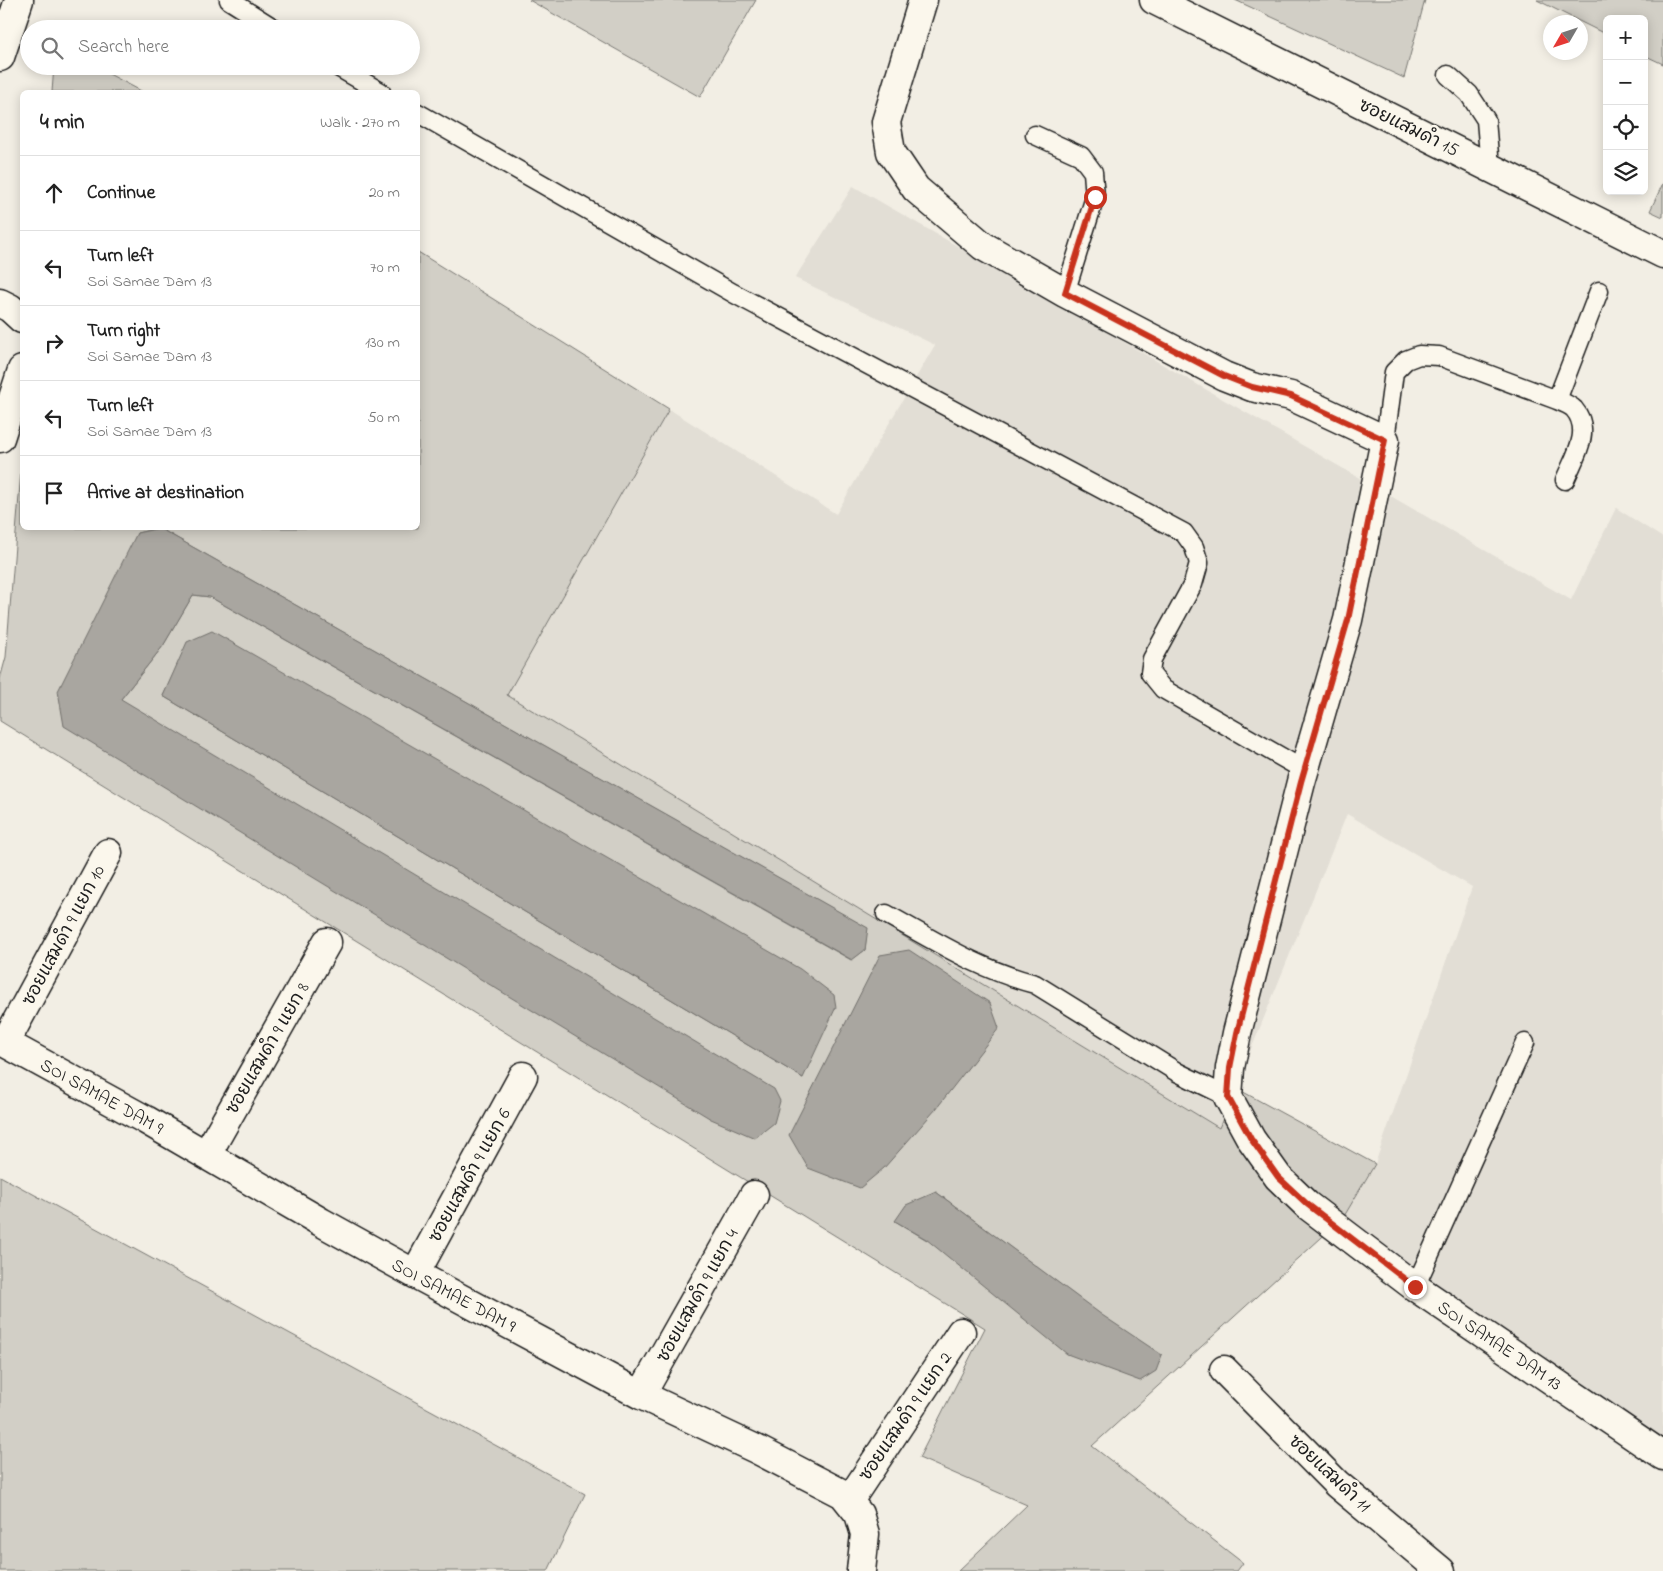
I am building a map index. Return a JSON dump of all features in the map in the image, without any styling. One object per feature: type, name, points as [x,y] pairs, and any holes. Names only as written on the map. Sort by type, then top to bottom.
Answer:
[{"type":"street","points":[[0,57],[19,0]]},
{"type":"street","points":[[923,0],[894,90],[886,122],[890,152],[916,189],[984,246],[1065,293],[1224,376],[1252,387],[1291,396],[1385,440],[1348,620],[1304,770],[1237,1033],[1230,1068],[1228,1097]]},
{"type":"street","name":"ซอยแสมดำ 15","points":[[1154,0],[1663,254]]},
{"type":"street","points":[[0,303],[10,308],[20,317]]},
{"type":"street","points":[[0,438],[20,376]]},
{"type":"street","name":"ซอยแสมดำ 9 แยก 10","points":[[2,1042],[108,853]]},
{"type":"street","name":"ซอยแสมดำ 9 แยก 8","points":[[207,1154],[327,942]]},
{"type":"street","name":"SOI SAMAE DAM 9","points":[[2,1042],[207,1154],[321,1222],[414,1274],[641,1395],[756,1449],[843,1494],[859,1514],[865,1534],[861,1571]]},
{"type":"street","name":"ซอยแสมดำ 9 แยก 6","points":[[414,1274],[523,1076]]},
{"type":"street","name":"SOI SAMAE DAM 13","points":[[1228,1097],[1251,1139],[1278,1177],[1307,1204],[1415,1287],[1663,1456]]},
{"type":"street","name":"ซอยแสมดำ 9 แยก 4","points":[[641,1395],[754,1195]]},
{"type":"street","name":"ซอยแสมดำ 9 แยก 2","points":[[849,1501],[961,1332]]},
{"type":"street","name":"ซอยแสมดำ 11","points":[[1224,1370],[1337,1484],[1441,1571]]},
{"type":"lane","points":[[229,0],[261,20]]},
{"type":"lane","points":[[352,75],[378,90]]},
{"type":"lane","points":[[1448,75],[1469,94],[1486,120],[1490,167]]},
{"type":"lane","points":[[420,114],[733,293],[1184,533],[1194,547],[1199,563],[1193,584],[1152,659],[1150,674],[1163,688],[1304,770]]},
{"type":"lane","points":[[1035,135],[1080,156],[1094,172],[1095,197],[1065,293]]},
{"type":"lane","points":[[1557,400],[1599,291]]},
{"type":"lane","points":[[1385,440],[1394,372],[1406,360],[1419,355],[1439,356],[1557,400],[1574,409],[1582,424],[1583,437],[1565,480]]},
{"type":"lane","points":[[886,914],[977,964],[1011,978],[1035,984],[1177,1072],[1228,1097]]},
{"type":"lane","points":[[1415,1287],[1525,1043]]},
{"type":"shaded area","points":[[529,0],[756,0],[700,97]]},
{"type":"shaded area","points":[[1235,0],[1425,0],[1404,78]]},
{"type":"shaded area","points":[[1537,0],[1663,0],[1663,64],[1648,57],[1648,15],[1603,15],[1603,33],[1588,26],[1588,15],[1567,15]]},
{"type":"shaded area","points":[[53,75],[111,75],[139,90],[52,90]]},
{"type":"shaded area","points":[[1663,183],[1663,217],[1650,211]]},
{"type":"shaded area","points":[[853,186],[1571,600],[1616,508],[1663,538],[1663,1474],[1324,1235],[1343,1218],[1375,1164],[1472,887],[1347,814],[1219,1128],[506,695],[669,409],[836,514],[935,345],[795,278]]},
{"type":"shaded area","points":[[420,253],[669,409],[507,695],[1219,1128],[1236,1088],[1375,1164],[1343,1218],[1092,1446],[1243,1563],[1237,1571],[958,1571],[1027,1505],[919,1458],[985,1328],[0,721],[0,679],[6,657],[20,484],[20,530],[150,530],[137,533],[121,699],[163,646],[193,595],[210,597],[851,960],[865,950],[867,928],[163,530],[420,530]],"holes":[[[179,662],[803,1078],[163,696]],[[936,1192],[1102,1316],[925,1239],[895,1221]]]},
{"type":"shaded area","points":[[163,530],[868,928],[865,950],[852,960],[210,597],[193,595],[163,646],[121,699],[774,1089],[780,1101],[774,1123],[755,1138],[711,1119],[64,726],[58,691],[137,533]]},
{"type":"shaded area","points":[[212,631],[800,969],[834,995],[836,1007],[803,1078],[163,696],[187,642]]},
{"type":"shaded area","points":[[909,950],[990,1003],[999,1028],[936,1109],[884,1168],[860,1188],[808,1168],[789,1135],[880,955]]},
{"type":"shaded area","points":[[0,1176],[585,1494],[548,1571],[0,1571]]},
{"type":"shaded area","points":[[936,1192],[1102,1315],[1162,1355],[1156,1371],[1140,1381],[1067,1354],[926,1239],[895,1221],[906,1205]]},
{"type":"route","points":[[1095,197],[1065,293],[1224,376],[1252,387],[1291,396],[1385,440],[1348,620],[1301,782],[1237,1033],[1230,1068],[1228,1097],[1251,1139],[1278,1177],[1307,1204],[1415,1287]]}]
